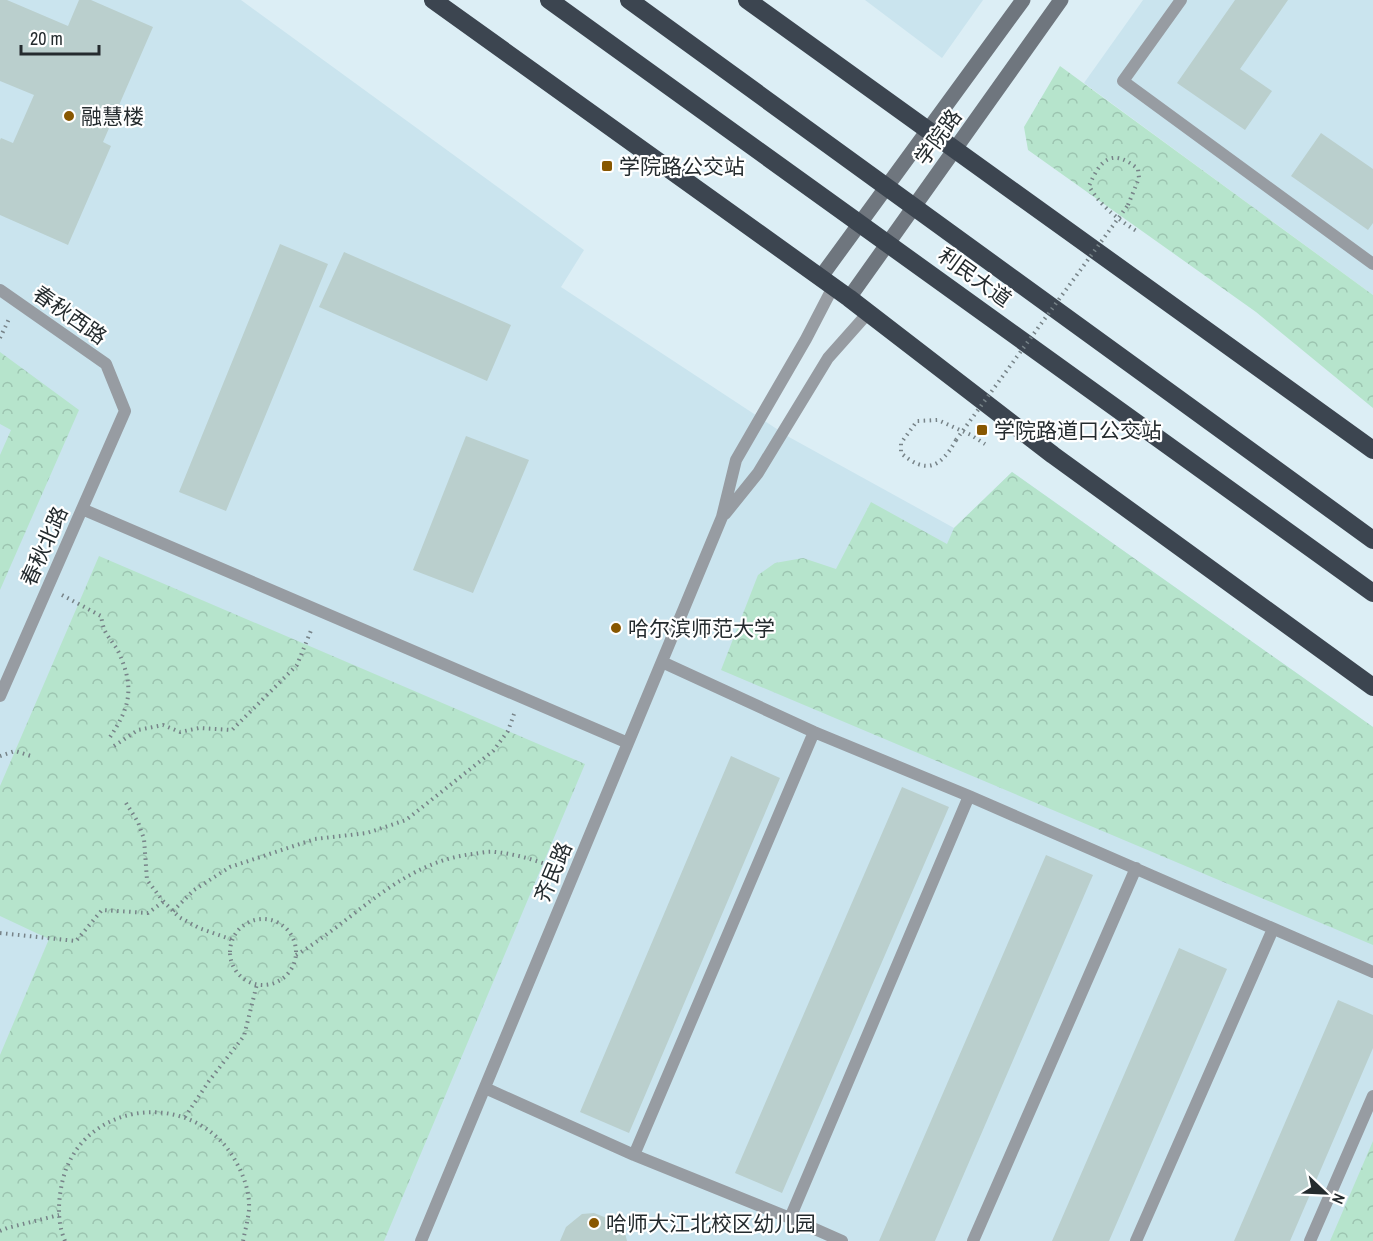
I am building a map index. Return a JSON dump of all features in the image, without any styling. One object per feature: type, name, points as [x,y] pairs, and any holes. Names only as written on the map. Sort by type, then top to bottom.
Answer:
[{"type":"highway","points":[[433,0],[849,298],[1053,455],[1373,687]]},
{"type":"highway","name":"利民大道","points":[[549,0],[862,223],[1373,593]]},
{"type":"highway","name":"利民大道","points":[[629,0],[1373,540]]},
{"type":"highway","points":[[747,0],[930,129],[1373,450]]},
{"type":"main road","name":"学院路","points":[[826,283],[862,223],[1023,0]]},
{"type":"main road","name":"学院路","points":[[849,298],[1061,0]]},
{"type":"lane","points":[[1181,0],[1123,81],[1373,264]]},
{"type":"lane","points":[[722,517],[736,460],[806,339],[826,283]]},
{"type":"lane","name":"春秋西路","points":[[0,290],[106,364],[125,411]]},
{"type":"lane","points":[[722,517],[758,473],[828,358],[868,313]]},
{"type":"lane","name":"春秋北路","points":[[0,696],[125,411]]},
{"type":"lane","points":[[82,508],[628,743]]},
{"type":"lane","name":"齐民路","points":[[421,1241],[722,517]]},
{"type":"lane","points":[[662,662],[814,732],[969,796],[1373,972]]},
{"type":"lane","points":[[634,1155],[814,732]]},
{"type":"lane","points":[[790,1218],[969,796]]},
{"type":"lane","points":[[974,1241],[1136,868]]},
{"type":"lane","points":[[1136,1241],[1273,928]]},
{"type":"lane","points":[[485,1088],[634,1155],[842,1241]]},
{"type":"lane","points":[[1310,1241],[1373,1096]]},
{"type":"path","points":[[985,444],[971,435],[938,420],[917,421],[901,443],[900,453],[914,465],[929,467],[940,461],[956,440],[1128,205],[1140,178],[1138,169],[1117,157],[1105,160],[1095,171],[1089,186],[1096,199],[1104,207],[1138,232]]},
{"type":"path","points":[[48,587],[101,616],[105,632],[119,651],[128,681],[129,695],[122,719],[108,740]]},
{"type":"path","points":[[114,746],[138,730],[164,725],[180,732],[200,728],[232,730],[297,665],[319,610]]},
{"type":"path","points":[[173,911],[195,890],[230,867],[315,840],[367,833],[406,820],[493,751],[508,731],[520,697]]},
{"type":"path","points":[[0,756],[15,751],[34,757]]},
{"type":"path","points":[[126,804],[138,822],[144,839],[147,880],[163,902],[199,927],[233,940]]},
{"type":"path","points":[[296,954],[322,939],[376,895],[417,870],[458,856],[494,852],[533,858],[574,874]]},
{"type":"path","points":[[0,933],[76,940],[102,910],[148,913],[163,902]]},
{"type":"path","points":[[255,920],[276,921],[284,927],[291,934],[296,954],[294,965],[279,981],[257,984],[246,980],[238,973],[232,963],[231,951],[238,931],[255,920]]},
{"type":"path","points":[[185,1118],[209,1081],[244,1036],[257,984]]},
{"type":"path","points":[[65,1241],[61,1231],[58,1200],[64,1171],[82,1143],[108,1122],[140,1112],[173,1113],[204,1125],[228,1147],[244,1176],[249,1209],[243,1241]]},
{"type":"path","points":[[0,1231],[59,1215]]},
{"type":"shaded area","name":"哈尔滨师范大学","points":[[0,0],[241,0],[584,250],[561,287],[789,437],[954,528],[1012,472],[1373,727],[1373,1241],[0,1241]]},
{"type":"shaded area","points":[[865,0],[983,0],[942,58]]},
{"type":"shaded area","points":[[1143,0],[1373,0],[1373,295],[1084,83]]},
{"type":"green space","points":[[1060,66],[1373,295],[1373,408],[1256,312],[1028,150],[1024,127]]},
{"type":"green space","points":[[0,352],[79,410],[0,590],[0,455],[11,430],[0,424]]},
{"type":"green space","points":[[1012,472],[1373,727],[1373,945],[721,670],[758,575],[775,563],[803,558],[836,569],[871,502],[947,544],[954,528]]},
{"type":"green space","points":[[99,556],[585,764],[384,1241],[0,1241],[0,1055],[49,939],[0,916],[0,786]]},
{"type":"green space","points":[[1373,1141],[1373,1241],[1330,1241]]},
{"type":"building","name":"融慧楼","points":[[0,0],[7,0],[68,26],[79,0],[91,0],[153,27],[103,142],[111,146],[68,245],[0,215],[0,140],[1,138],[13,143],[34,95],[0,81]]},
{"type":"building","points":[[1235,0],[1288,0],[1240,69],[1272,91],[1245,130],[1177,83]]},
{"type":"building","points":[[1321,133],[1373,169],[1373,223],[1368,230],[1291,176]]},
{"type":"building","points":[[280,244],[328,264],[226,511],[179,492]]},
{"type":"building","points":[[344,252],[511,325],[487,381],[319,307]]},
{"type":"building","points":[[466,436],[529,460],[473,593],[413,570]]},
{"type":"building","points":[[731,756],[780,778],[629,1133],[580,1112]]},
{"type":"building","points":[[902,787],[949,807],[782,1193],[735,1173]]},
{"type":"building","points":[[1046,855],[1093,875],[935,1241],[879,1241]]},
{"type":"building","points":[[1179,948],[1227,969],[1109,1241],[1052,1241]]},
{"type":"building","points":[[1338,1000],[1373,1015],[1373,1048],[1290,1241],[1234,1241]]},
{"type":"building","name":"哈师大江北校区幼儿园","points":[[594,1213],[612,1220],[624,1229],[627,1241],[560,1241],[566,1227],[582,1214]]},
{"type":"place","name":"融慧楼","points":[[69,116]]},
{"type":"place","name":"学院路公交站","points":[[607,166]]},
{"type":"place","name":"学院路道口公交站","points":[[982,430]]},
{"type":"place","name":"哈尔滨师范大学","points":[[616,628]]},
{"type":"place","name":"哈师大江北校区幼儿园","points":[[594,1223]]}]
